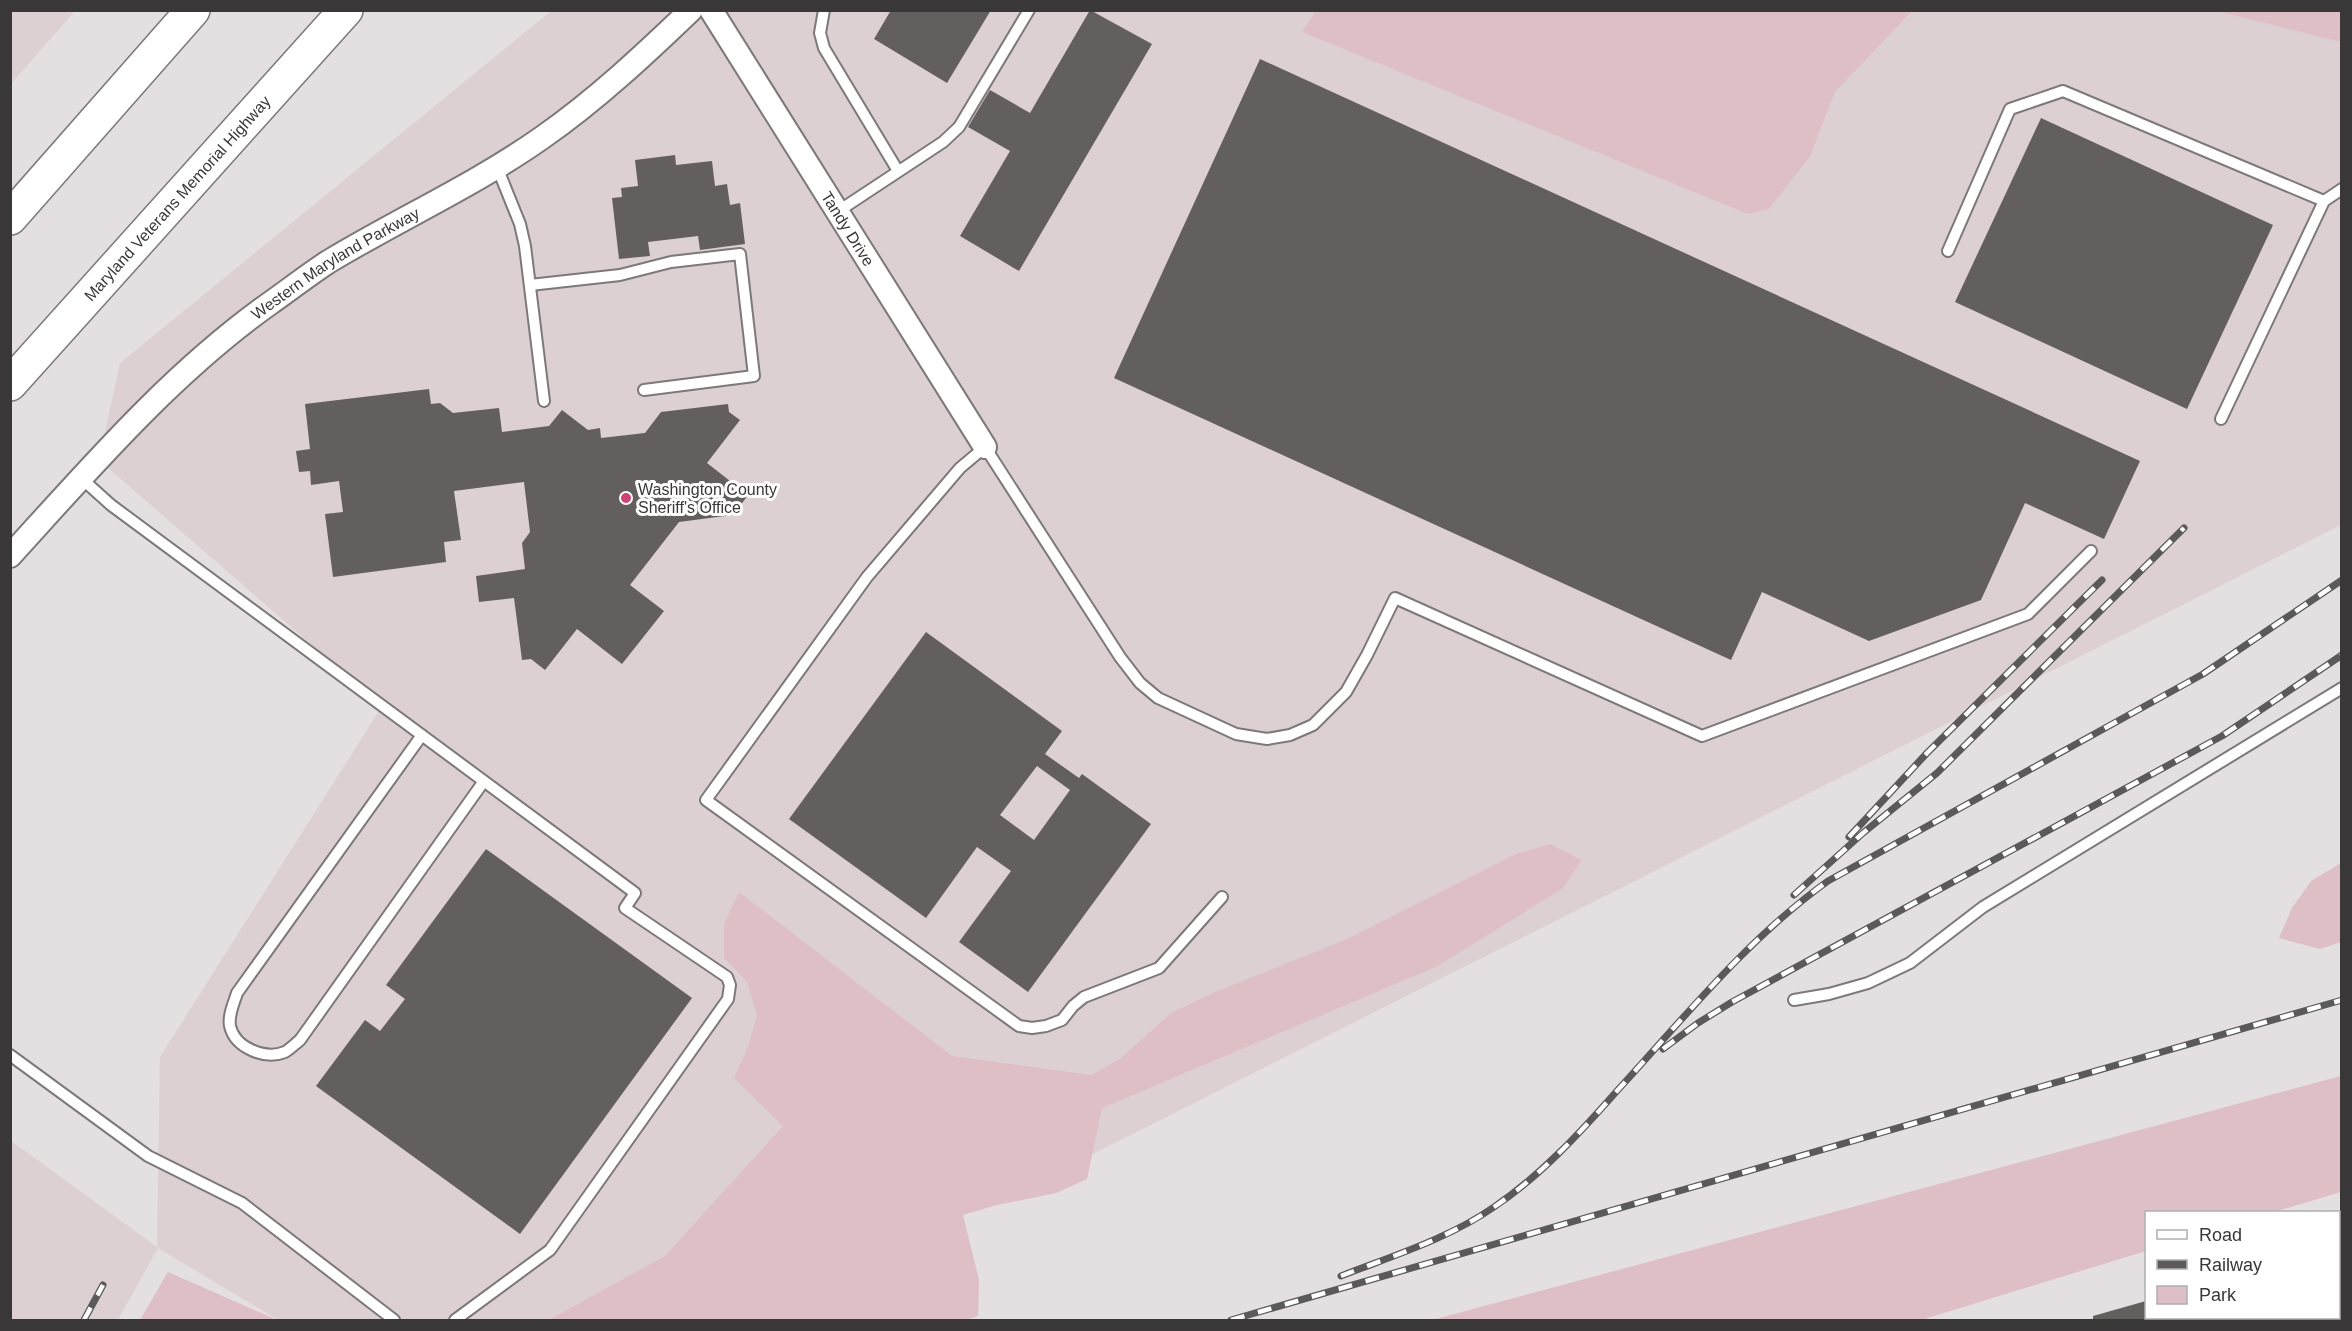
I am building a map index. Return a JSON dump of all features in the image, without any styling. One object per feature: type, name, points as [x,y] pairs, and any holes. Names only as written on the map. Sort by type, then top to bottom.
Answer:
[{"type":"highway","points":[[10,218],[193,10]]},
{"type":"highway","name":"Maryland Veterans Memorial Highway","points":[[10,384],[345,10]]},
{"type":"street","name":"Western Maryland Parkway","points":[[10,556],[138,418],[196,362],[267,306],[328,263],[497,167],[543,137],[602,91],[691,10]]},
{"type":"street","name":"Tandy Drive","points":[[711,10],[985,447]]},
{"type":"lane","points":[[824,10],[820,33],[824,48],[898,171]]},
{"type":"lane","points":[[837,212],[959,128],[1029,10]]},
{"type":"lane","points":[[1948,251],[2010,109],[2063,91],[2324,201]]},
{"type":"lane","points":[[497,167],[520,224],[544,400]]},
{"type":"lane","points":[[2221,419],[2324,201],[2342,189]]},
{"type":"lane","points":[[530,285],[620,275],[671,262],[740,254],[754,376],[644,390]]},
{"type":"lane","points":[[1222,897],[1160,968],[1084,997],[1062,1020],[1032,1028],[1019,1026],[706,800],[867,577],[960,468],[985,447],[1120,657],[1140,683],[1158,698],[1236,734],[1267,739],[1290,735],[1313,725],[1338,701],[1346,692],[1367,655],[1395,598],[1702,736],[2028,614],[2091,552]]},
{"type":"lane","points":[[81,478],[111,505],[635,893],[625,908],[726,977],[730,985],[728,999],[550,1250],[455,1320]]},
{"type":"lane","points":[[1794,1000],[1829,994],[1868,982],[1910,963],[1983,907],[2342,688]]},
{"type":"lane","points":[[422,735],[237,993],[231,1012],[230,1025],[244,1046],[260,1054],[273,1055],[286,1052],[300,1040],[484,781]]},
{"type":"lane","points":[[10,1055],[148,1156],[242,1203],[394,1320]]},
{"type":"shaded area","points":[[10,11],[75,11],[11,84]]},
{"type":"shaded area","points":[[551,11],[2341,11],[2341,525],[1083,1159],[716,1320],[278,1320],[158,1248],[118,1320],[11,1320],[10,1140],[157,1247],[160,1057],[382,706],[99,460],[120,363]]},
{"type":"green space","points":[[1316,10],[1912,11],[1835,92],[1810,156],[1769,209],[1748,214],[1302,32]]},
{"type":"green space","points":[[2217,11],[2341,11],[2341,42]]},
{"type":"green space","points":[[1550,844],[1582,860],[1562,889],[1436,967],[1102,1108],[1087,1179],[1056,1193],[997,1205],[963,1215],[979,1280],[978,1316],[966,1320],[549,1320],[665,1256],[783,1126],[734,1078],[748,1047],[757,1015],[747,982],[724,958],[724,924],[739,892],[952,1056],[1091,1075],[1120,1059],[1171,1013],[1215,992],[1345,940],[1516,854]]},
{"type":"green space","points":[[2341,863],[2341,942],[2320,949],[2279,938],[2292,908],[2311,881]]},
{"type":"green space","points":[[2341,1076],[2341,1192],[2277,1211],[2145,1211],[2145,1251],[1921,1320],[1432,1320]]},
{"type":"green space","points":[[168,1272],[277,1320],[140,1320]]},
{"type":"building","points":[[891,10],[991,10],[947,83],[874,39]]},
{"type":"building","points":[[1090,10],[1152,44],[1019,271],[960,236],[1010,151],[968,127],[990,90],[1030,113]]},
{"type":"building","points":[[1260,59],[2140,461],[2104,539],[2025,503],[1981,600],[1869,641],[1762,592],[1731,660],[1114,378]]},
{"type":"building","points":[[2041,118],[2273,225],[2187,409],[1955,302]]},
{"type":"building","points":[[675,155],[676,165],[712,161],[715,186],[727,184],[730,205],[740,203],[745,244],[700,250],[698,236],[648,242],[650,256],[619,259],[612,198],[622,197],[621,188],[638,186],[635,160]]},
{"type":"building","points":[[429,389],[431,404],[440,403],[453,413],[499,408],[502,432],[549,426],[562,410],[588,430],[600,428],[601,438],[645,433],[661,412],[728,404],[729,412],[740,420],[707,463],[748,495],[740,506],[740,514],[679,522],[630,585],[664,611],[622,664],[577,629],[545,670],[531,659],[522,660],[514,598],[479,602],[476,576],[525,569],[522,543],[530,532],[524,482],[454,491],[461,540],[444,542],[446,562],[333,577],[325,514],[343,512],[339,481],[311,485],[310,471],[299,472],[296,451],[310,449],[305,404]]},
{"type":"building","points":[[926,632],[1062,731],[1045,754],[1079,778],[1082,774],[1151,824],[1028,992],[959,942],[1011,871],[977,847],[926,918],[789,819]],"holes":[[[1037,766],[1070,790],[1034,840],[1000,815]]]},
{"type":"building","points":[[486,849],[692,998],[520,1234],[316,1086],[365,1020],[380,1031],[405,999],[386,985]]},
{"type":"building","points":[[2145,1301],[2146,1320],[2093,1320],[2093,1316]]},
{"type":"railway","points":[[1794,895],[1863,833],[1937,773],[2184,528]]},
{"type":"railway","points":[[1849,837],[1927,753],[2102,580]]},
{"type":"railway","points":[[1341,1276],[1419,1246],[1458,1228],[1511,1195],[1558,1154],[1588,1123],[1691,1008],[1743,954],[1770,928],[1828,881],[2203,674],[2342,580]]},
{"type":"railway","points":[[1663,1049],[1732,1002],[2222,736],[2342,655]]},
{"type":"railway","points":[[1231,1320],[2342,1000]]},
{"type":"railway","points":[[84,1320],[103,1285]]},
{"type":"place","name":"Washington County Sheriff's Office","points":[[626,498]]}]
